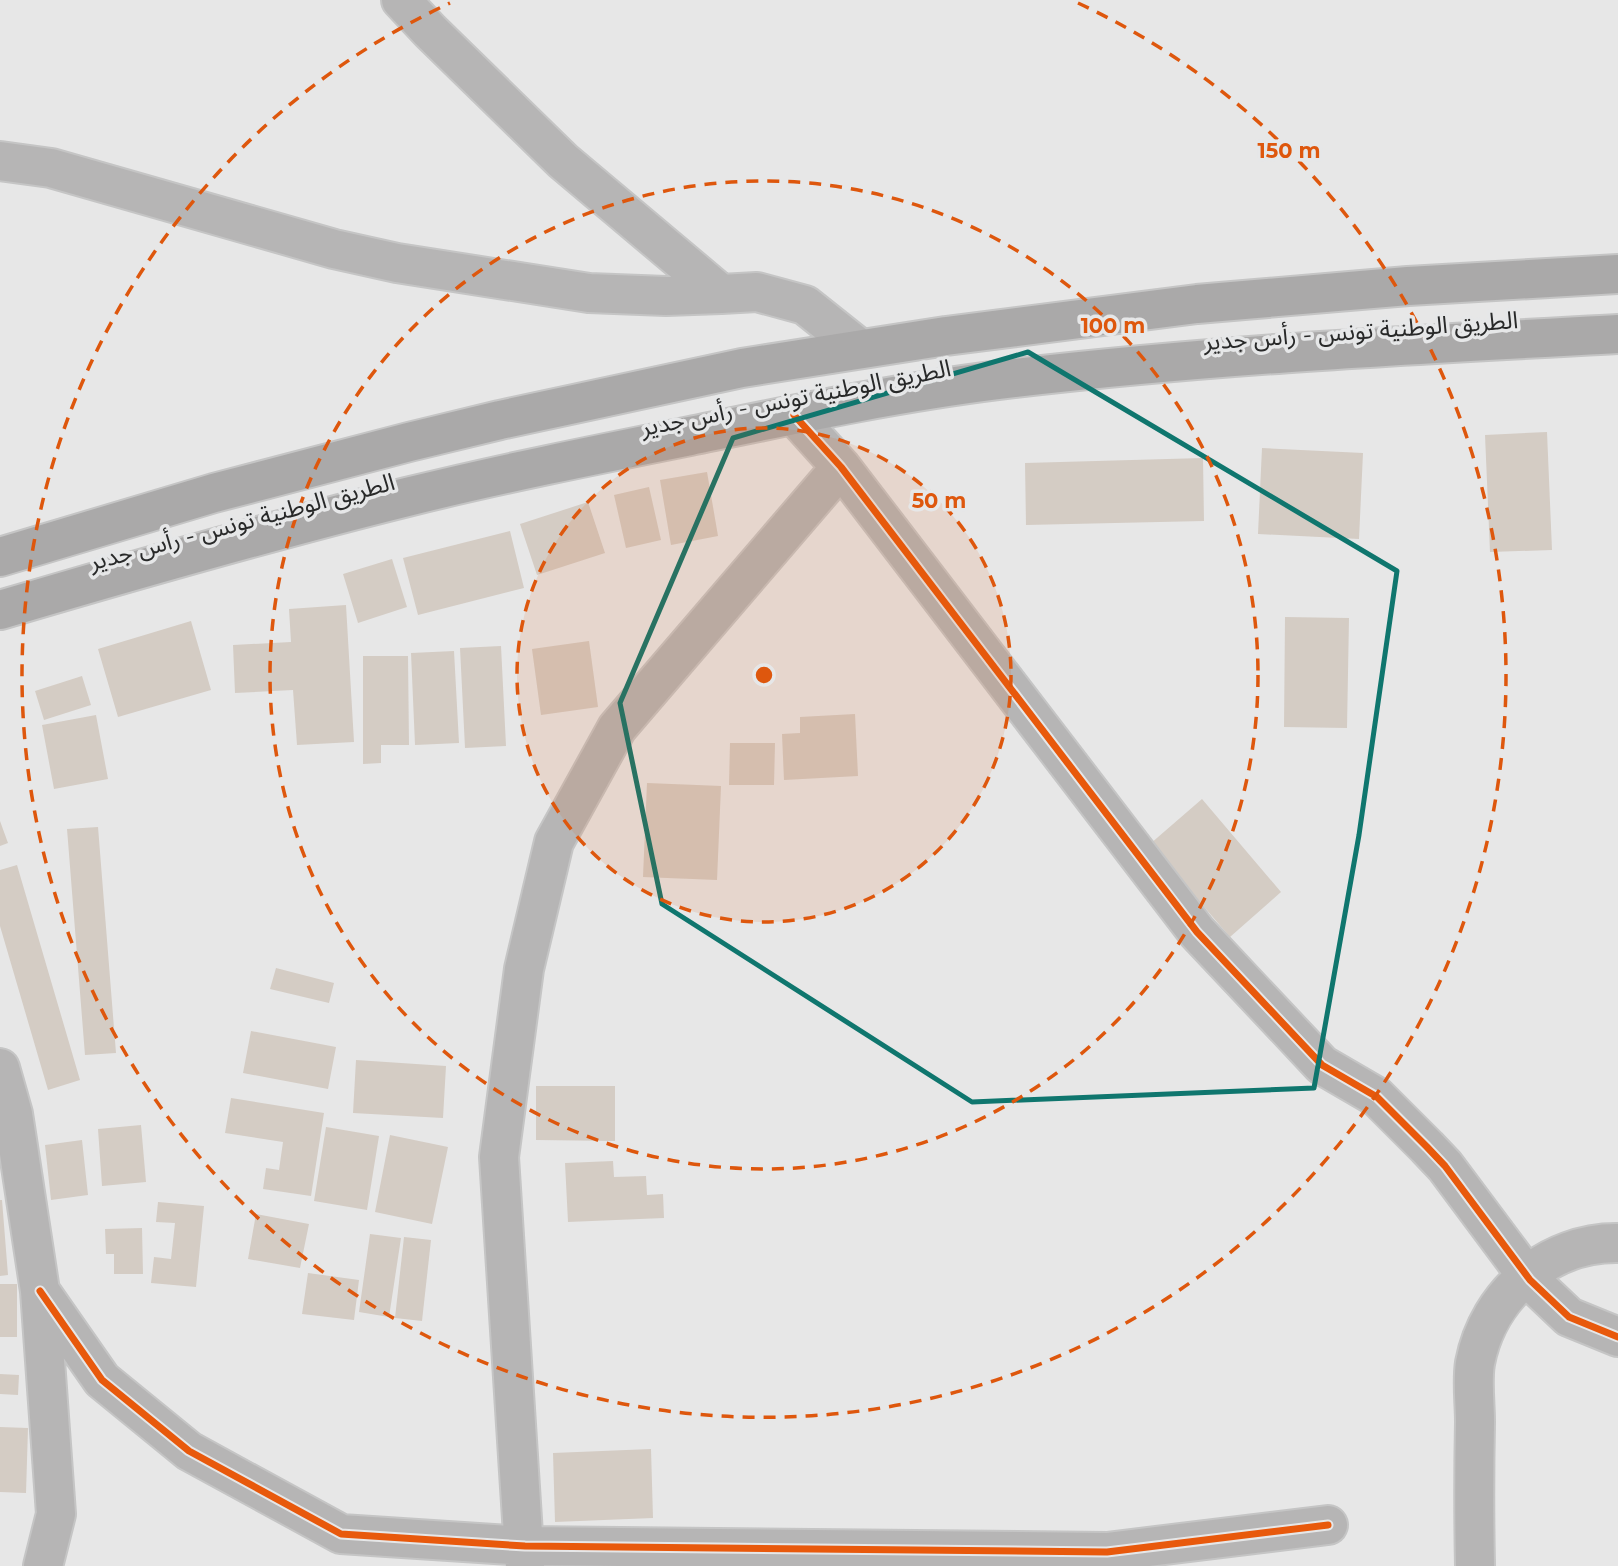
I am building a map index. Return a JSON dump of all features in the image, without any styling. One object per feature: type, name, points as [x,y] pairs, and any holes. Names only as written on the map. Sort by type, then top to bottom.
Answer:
[{"type":"highway","name":"الطريق الوطنية تونس - رأس جدير","points":[[0,557],[214,492],[409,442],[742,368],[859,348],[1197,304],[1408,286],[1618,274]]},
{"type":"highway","name":"الطريق الوطنية تونس - رأس جدير","points":[[0,610],[189,554],[410,496],[535,467],[794,415],[1011,379],[1380,347],[1618,334]]},
{"type":"street","points":[[401,0],[430,32],[562,161],[721,294]]},
{"type":"street","points":[[0,161],[51,168],[334,249],[397,263],[589,293],[666,296],[757,292],[805,305],[859,348]]},
{"type":"street","points":[[794,415],[841,467],[1197,932],[1322,1065],[1377,1097],[1427,1147],[1525,1274],[1569,1317],[1618,1337]]},
{"type":"street","points":[[525,1556],[499,1157],[523,969],[554,842],[617,728],[841,467]]},
{"type":"street","points":[[0,1068],[13,1114],[40,1291],[57,1514],[43,1566]]},
{"type":"street","points":[[1475,1566],[1475,1364],[1488,1325],[1525,1274],[1559,1254],[1603,1243],[1618,1243]]},
{"type":"street","points":[[40,1291],[102,1380],[189,1451],[341,1534],[525,1556],[1107,1552],[1328,1525]]},
{"type":"highlighted area","points":[[1028,352],[1397,571],[1359,835],[1314,1088],[972,1102],[662,904],[620,703],[733,438]]},
{"type":"building","points":[[1547,432],[1552,550],[1490,552],[1485,435]]},
{"type":"building","points":[[1262,448],[1363,453],[1359,539],[1258,534]]},
{"type":"building","points":[[1203,458],[1204,521],[1026,525],[1025,463]]},
{"type":"building","points":[[707,472],[718,536],[671,545],[660,480]]},
{"type":"building","points":[[649,487],[661,540],[626,548],[614,495]]},
{"type":"building","points":[[588,502],[605,553],[537,575],[520,524]]},
{"type":"building","points":[[510,531],[524,588],[418,615],[403,558]]},
{"type":"building","points":[[392,559],[407,607],[358,623],[343,574]]},
{"type":"building","points":[[346,605],[354,742],[297,745],[293,690],[235,693],[233,645],[291,642],[289,609]]},
{"type":"building","points":[[1285,617],[1349,618],[1347,728],[1284,727]]},
{"type":"building","points":[[191,621],[211,690],[118,717],[98,649]]},
{"type":"building","points":[[589,641],[598,707],[541,715],[532,649]]},
{"type":"building","points":[[501,646],[506,746],[465,748],[460,648]]},
{"type":"building","points":[[454,651],[459,743],[415,745],[411,653]]},
{"type":"building","points":[[363,656],[408,656],[409,745],[381,745],[381,763],[363,764]]},
{"type":"building","points":[[82,676],[91,705],[44,720],[35,691]]},
{"type":"building","points":[[855,714],[858,776],[784,780],[782,734],[800,733],[800,717]]},
{"type":"building","points":[[96,715],[108,779],[54,789],[42,725]]},
{"type":"building","points":[[730,743],[775,743],[774,785],[729,785]]},
{"type":"building","points":[[647,783],[721,786],[717,880],[643,877]]},
{"type":"building","points":[[1202,799],[1281,892],[1230,937],[1150,844]]},
{"type":"building","points":[[0,821],[8,843],[0,846]]},
{"type":"building","points":[[98,827],[116,1053],[85,1055],[67,829]]},
{"type":"building","points":[[17,865],[80,1080],[48,1090],[0,926],[0,870]]},
{"type":"building","points":[[276,968],[334,983],[329,1003],[270,989]]},
{"type":"building","points":[[251,1031],[336,1047],[328,1089],[243,1073]]},
{"type":"building","points":[[356,1060],[446,1066],[443,1118],[353,1113]]},
{"type":"building","points":[[536,1086],[615,1086],[615,1141],[536,1140]]},
{"type":"building","points":[[231,1098],[324,1113],[311,1196],[263,1189],[266,1168],[279,1170],[283,1142],[225,1133]]},
{"type":"building","points":[[141,1125],[146,1182],[102,1186],[98,1129]]},
{"type":"building","points":[[326,1127],[379,1136],[367,1210],[314,1201]]},
{"type":"building","points":[[390,1135],[448,1147],[432,1224],[375,1212]]},
{"type":"building","points":[[82,1140],[88,1195],[51,1200],[45,1145]]},
{"type":"building","points":[[613,1161],[614,1177],[646,1176],[647,1195],[663,1194],[664,1218],[568,1222],[565,1163]]},
{"type":"building","points":[[0,1200],[8,1275],[0,1276]]},
{"type":"building","points":[[158,1202],[204,1206],[196,1287],[151,1283],[154,1257],[171,1259],[175,1223],[156,1222]]},
{"type":"building","points":[[256,1214],[309,1224],[300,1268],[248,1259]]},
{"type":"building","points":[[142,1228],[143,1274],[114,1274],[114,1254],[106,1254],[105,1229]]},
{"type":"building","points":[[370,1234],[401,1238],[389,1317],[359,1312]]},
{"type":"building","points":[[404,1237],[431,1240],[422,1321],[395,1318]]},
{"type":"building","points":[[308,1273],[359,1280],[354,1320],[302,1314]]},
{"type":"building","points":[[0,1284],[17,1284],[17,1337],[0,1337]]},
{"type":"building","points":[[0,1374],[19,1375],[18,1395],[0,1394]]},
{"type":"building","points":[[0,1427],[28,1428],[26,1493],[0,1492]]},
{"type":"building","points":[[651,1449],[653,1518],[555,1522],[553,1453]]},
{"type":"cycle path","points":[[794,415],[841,467],[1197,932],[1322,1065],[1377,1097],[1427,1147],[1445,1166],[1530,1280],[1569,1317],[1618,1337]]},
{"type":"cycle path","points":[[40,1291],[102,1380],[189,1451],[341,1534],[525,1546],[1107,1552],[1328,1525]]}]
